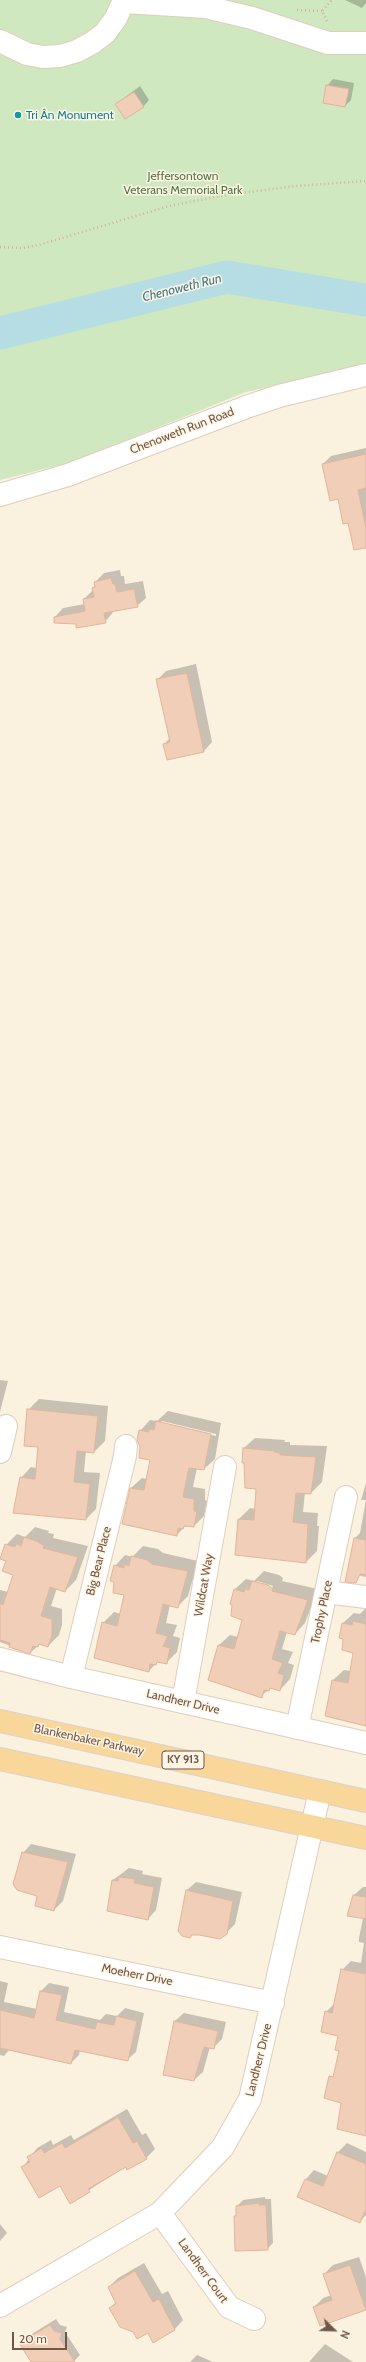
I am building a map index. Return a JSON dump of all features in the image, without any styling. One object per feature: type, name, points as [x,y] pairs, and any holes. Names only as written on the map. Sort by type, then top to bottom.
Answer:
[{"type":"main road","name":"Blankenbaker Parkway","points":[[0,1721],[366,1801]]},
{"type":"main road","points":[[0,1759],[312,1825],[366,1838]]},
{"type":"street","points":[[0,41],[26,54],[43,57],[60,56],[77,51],[92,43],[105,33],[116,18],[124,1],[206,7],[252,18],[328,43],[366,43]]},
{"type":"street","name":"Chenoweth Run Road","points":[[0,496],[68,476],[249,406],[279,396],[366,375]]},
{"type":"street","points":[[0,1452],[6,1426]]},
{"type":"street","name":"Big Bear Place","points":[[71,1677],[125,1456],[126,1446]]},
{"type":"street","name":"Wildcat Way","points":[[183,1702],[225,1468]]},
{"type":"street","name":"Trophy Place","points":[[297,1728],[346,1497]]},
{"type":"street","points":[[326,1592],[366,1597]]},
{"type":"street","name":"Landherr Drive","points":[[0,1659],[71,1677],[366,1743]]},
{"type":"street","name":"Landherr Drive","points":[[0,2306],[160,2213],[223,2148],[250,2099],[273,2003],[320,1790]]},
{"type":"street","name":"Moeherr Drive","points":[[0,1947],[273,2003]]},
{"type":"street","name":"Landherr Court","points":[[160,2213],[228,2306],[254,2319]]},
{"type":"path","points":[[0,247],[22,248],[39,245],[169,206],[226,195],[296,186],[366,181]]},
{"type":"green space","name":"Jeffersontown Veterans Memorial Park","points":[[0,0],[366,0],[366,366],[246,392],[72,462],[0,480]]},
{"type":"building","points":[[326,85],[349,89],[345,107],[323,103]]},
{"type":"building","points":[[134,92],[144,107],[125,119],[115,104]]},
{"type":"building","points":[[366,454],[366,488],[358,490],[366,528],[366,548],[354,550],[348,523],[343,524],[338,499],[330,501],[322,464]]},
{"type":"building","points":[[111,578],[113,584],[115,584],[117,592],[134,589],[138,607],[104,613],[106,623],[76,628],[76,624],[54,623],[54,617],[85,611],[83,599],[94,597],[92,588],[95,587],[94,582]]},
{"type":"building","points":[[187,673],[204,752],[167,760],[163,744],[170,742],[156,679]]},
{"type":"building","points":[[27,1409],[98,1416],[94,1453],[77,1451],[74,1482],[90,1484],[86,1520],[13,1513],[20,1477],[35,1479],[38,1447],[24,1446]]},
{"type":"building","points":[[156,1421],[211,1434],[204,1470],[189,1468],[183,1497],[194,1499],[194,1511],[197,1512],[194,1527],[184,1526],[183,1529],[178,1528],[177,1536],[122,1524],[130,1488],[144,1490],[150,1460],[139,1458],[140,1447],[137,1440],[139,1430],[149,1432],[149,1429],[154,1430]]},
{"type":"building","points":[[243,1448],[275,1451],[274,1452],[280,1453],[280,1455],[316,1457],[311,1494],[296,1493],[293,1522],[308,1524],[306,1563],[235,1555],[238,1519],[254,1520],[256,1489],[245,1488],[244,1463],[242,1463]]},
{"type":"building","points":[[24,1537],[39,1542],[44,1545],[43,1548],[78,1557],[65,1592],[50,1587],[41,1616],[52,1619],[52,1636],[48,1647],[39,1644],[38,1647],[33,1646],[30,1654],[9,1647],[10,1643],[0,1640],[0,1603],[3,1605],[13,1575],[2,1571],[6,1561],[0,1559],[5,1544],[15,1547],[16,1544],[21,1546]]},
{"type":"building","points":[[354,1538],[366,1540],[366,1575],[360,1574],[356,1583],[345,1582]]},
{"type":"building","points":[[131,1556],[147,1560],[152,1564],[188,1571],[178,1608],[163,1604],[156,1633],[168,1636],[163,1646],[170,1648],[167,1664],[157,1662],[156,1665],[150,1664],[149,1672],[94,1658],[102,1622],[117,1626],[124,1595],[113,1593],[114,1582],[110,1581],[114,1565],[124,1568],[124,1564],[129,1566]]},
{"type":"building","points":[[252,1581],[268,1585],[273,1589],[272,1591],[308,1600],[295,1635],[280,1631],[272,1659],[283,1663],[278,1673],[284,1675],[280,1691],[270,1688],[269,1691],[264,1690],[262,1698],[208,1680],[218,1645],[234,1649],[242,1620],[231,1616],[232,1605],[230,1604],[234,1589],[244,1592],[245,1589],[249,1590]]},
{"type":"building","points":[[353,1621],[366,1624],[366,1726],[325,1716],[332,1680],[348,1683],[353,1653],[342,1650],[343,1639],[339,1638],[342,1623],[352,1625]]},
{"type":"building","points":[[22,1852],[68,1862],[54,1911],[35,1906],[37,1896],[17,1890],[13,1884]]},
{"type":"building","points":[[119,1877],[135,1879],[134,1883],[154,1887],[148,1920],[107,1911],[112,1880],[118,1881]]},
{"type":"building","points":[[186,1890],[233,1901],[227,1934],[220,1939],[199,1935],[192,1935],[190,1938],[182,1936],[178,1931]]},
{"type":"building","points":[[353,1895],[366,1897],[366,1919],[347,1916]]},
{"type":"building","points":[[341,1969],[366,1974],[366,2136],[337,2129],[341,2103],[324,2098],[329,2076],[333,2077],[339,2051],[335,2050],[338,2036],[321,2032],[325,2011],[332,2013]]},
{"type":"building","points":[[40,1991],[62,1995],[56,2020],[95,2029],[97,2022],[114,2025],[116,2016],[137,2021],[128,2061],[75,2050],[71,2064],[0,2048],[0,2010],[34,2018]]},
{"type":"building","points":[[174,2021],[218,2031],[214,2049],[204,2047],[194,2081],[163,2075]]},
{"type":"building","points":[[118,2117],[133,2143],[137,2141],[147,2159],[127,2170],[126,2167],[88,2189],[90,2192],[70,2204],[60,2186],[39,2198],[21,2167],[30,2162],[27,2157],[42,2148],[44,2153],[62,2143],[65,2148]]},
{"type":"building","points":[[337,2152],[366,2164],[366,2209],[360,2223],[297,2197],[305,2179],[323,2186]]},
{"type":"building","points":[[260,2203],[259,2205],[266,2205],[268,2250],[235,2251],[234,2216],[236,2216],[236,2206]]},
{"type":"building","points":[[350,2265],[366,2310],[320,2326],[313,2307],[332,2300],[323,2274]]},
{"type":"building","points":[[135,2271],[153,2302],[159,2299],[175,2330],[153,2343],[148,2333],[137,2339],[133,2332],[120,2327],[109,2308],[116,2304],[108,2287]]},
{"type":"building","points":[[50,2325],[54,2331],[62,2333],[60,2339],[75,2362],[31,2362],[19,2343]]},
{"type":"waterway","name":"Chenoweth Run","points":[[0,333],[227,277],[366,300]]},
{"type":"place","name":"Tri Ân Monument","points":[[18,115]]}]
